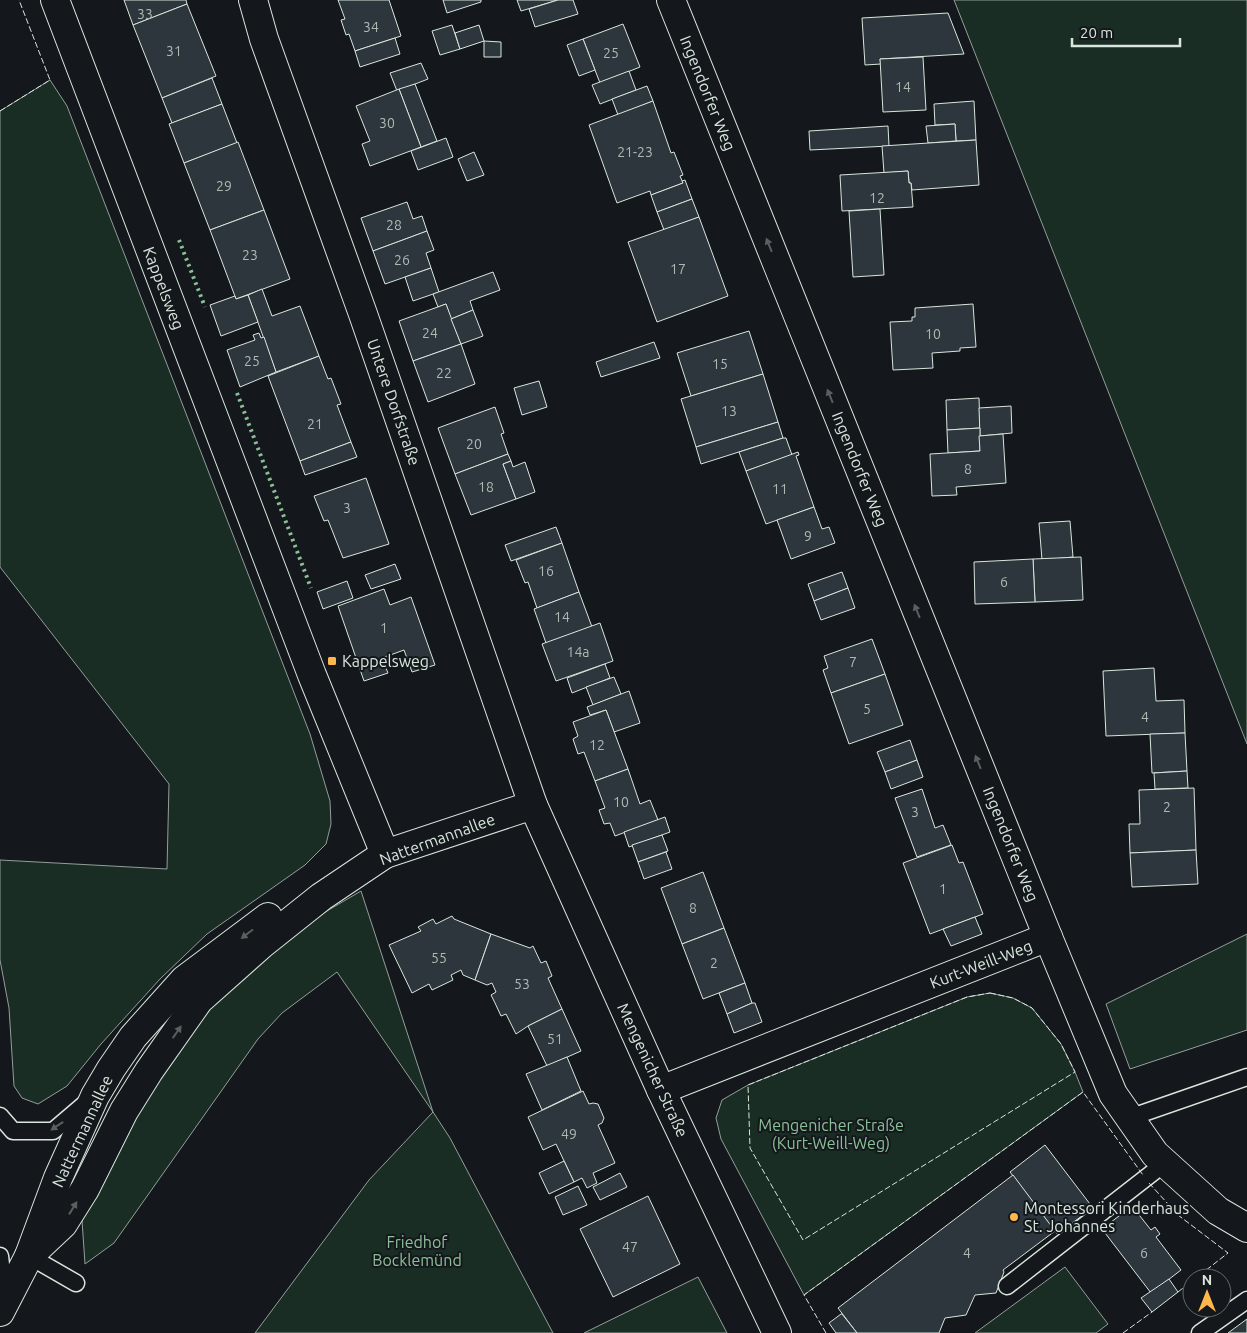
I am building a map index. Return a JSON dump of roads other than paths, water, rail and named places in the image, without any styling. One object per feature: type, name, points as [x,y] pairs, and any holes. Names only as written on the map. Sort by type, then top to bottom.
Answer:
[{"type":"street","name":"Kappelsweg","points":[[55,0],[312,675],[385,854]]},
{"type":"street","name":"Untere Dorfstraße","points":[[254,0],[264,39],[363,314],[533,805]]},
{"type":"street","name":"Ingendorfer Weg","points":[[671,0],[1048,937]]},
{"type":"street","name":"Nattermannallee","points":[[28,1256],[63,1224],[85,1189],[124,1111],[199,1000],[262,944],[321,897],[385,854],[533,805]]},
{"type":"street","name":"Mengenicher Straße","points":[[533,805],[660,1090],[777,1333]]},
{"type":"street","name":"Nattermannallee","points":[[2,1307],[28,1256],[58,1178],[95,1096],[133,1038],[184,980],[276,912],[321,897]]},
{"type":"street","name":"Kurt-Weill-Weg","points":[[660,1090],[1048,937],[1103,1072],[1113,1094],[1129,1118],[1155,1154],[1218,1211],[1247,1228]]},
{"type":"lane","points":[[1129,1118],[1247,1077]]},
{"type":"lane","points":[[0,1116],[13,1131],[53,1131],[95,1096]]},
{"type":"lane","points":[[1007,1286],[1165,1163]]},
{"type":"lane","points":[[0,1256],[2,1307]]},
{"type":"lane","points":[[28,1256],[62,1277],[76,1283]]},
{"type":"lane","points":[[1200,1333],[1247,1300]]},
{"type":"place","name":"Kappelsweg","points":[[332,661]]},
{"type":"place","name":"Montessori Kinderhaus St. Johannes","points":[[1014,1217]]},
{"type":"park label","name":"Mengenicher Straße (Kurt-Weill-Weg)","points":[[831,1134]]},
{"type":"park label","name":"Friedhof Bocklemünd","points":[[417,1251]]}]
